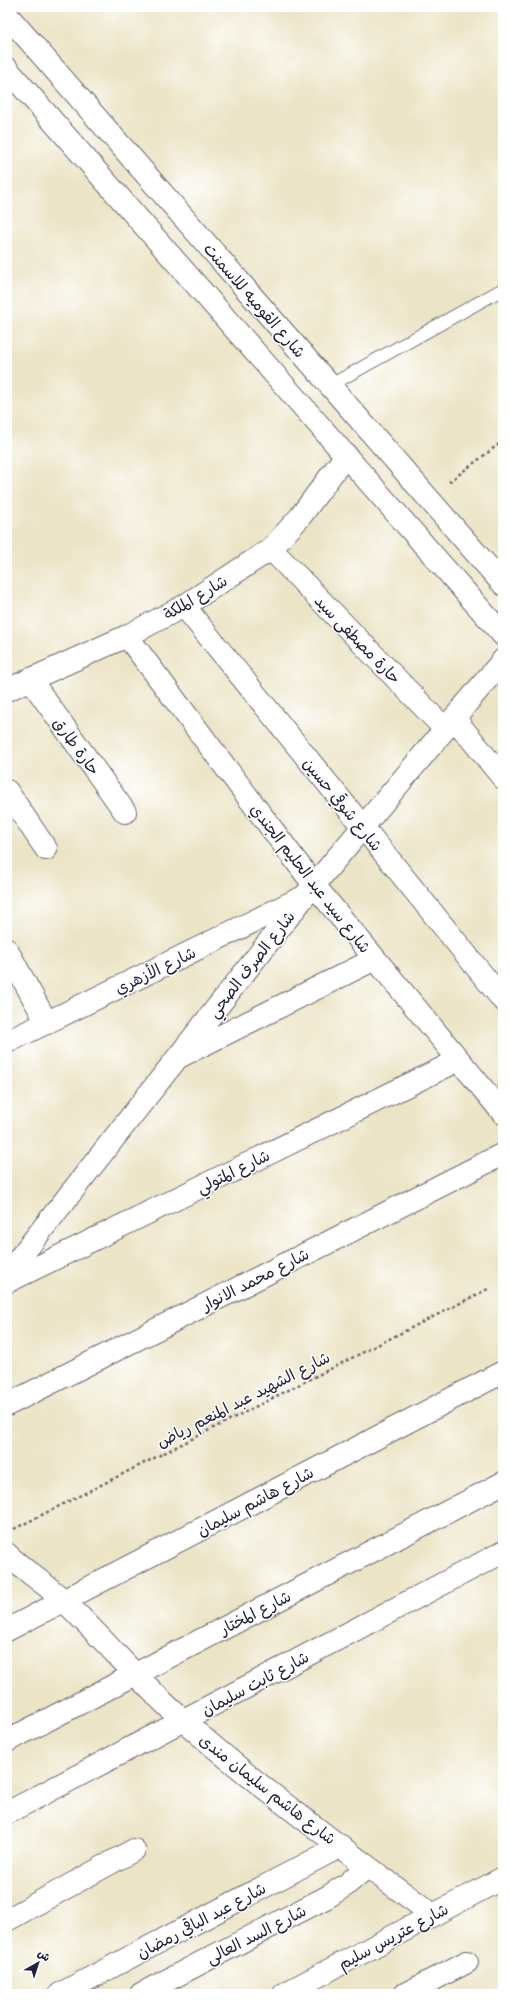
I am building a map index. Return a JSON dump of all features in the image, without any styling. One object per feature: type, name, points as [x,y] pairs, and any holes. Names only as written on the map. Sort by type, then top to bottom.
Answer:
[{"type":"street","name":"شارع القوميه للاسمنت","points":[[7,15],[503,584]]},
{"type":"street","points":[[7,69],[503,635]]},
{"type":"street","points":[[298,401],[329,386]]},
{"type":"street","name":"شارع الملكة","points":[[7,690],[127,636],[184,606],[271,549],[300,517],[346,455]]},
{"type":"street","name":"حارة مصطفى سيد","points":[[271,549],[503,778]]},
{"type":"street","name":"شارع شوقي حسين","points":[[184,606],[362,828],[503,1000]]},
{"type":"street","name":"شارع سيد عبد الحليم الجندي","points":[[127,636],[309,891],[375,959],[503,1113]]},
{"type":"street","name":"شارع الصرف الصحي","points":[[7,1274],[309,891],[503,660]]},
{"type":"street","name":"حارة طارق","points":[[30,679],[125,812]]},
{"type":"street","points":[[7,791],[46,849]]},
{"type":"street","name":"شارع الأزهري","points":[[7,1042],[309,891]]},
{"type":"street","points":[[7,950],[47,1022]]},
{"type":"street","points":[[176,1059],[375,959]]},
{"type":"street","name":"شارع المتولي","points":[[7,1282],[460,1060]]},
{"type":"street","name":"شارع محمد الانوار","points":[[7,1405],[503,1154]]},
{"type":"street","name":"شارع هاشم سليمان","points":[[7,1630],[503,1372]]},
{"type":"street","name":"شارع المختار","points":[[7,1741],[503,1483]]},
{"type":"street","name":"شارع ثابت سليمان","points":[[7,1813],[503,1552]]},
{"type":"street","name":"شارع هاشم سليمان مندى","points":[[7,1554],[64,1601],[183,1721],[217,1750],[341,1846],[367,1868],[433,1915]]},
{"type":"street","name":"شارع عبد الباقي رمضان","points":[[60,1994],[341,1846]]},
{"type":"street","points":[[7,1920],[134,1850]]},
{"type":"street","name":"شارع السد العالى","points":[[141,1994],[329,1896],[346,1885],[367,1868]]},
{"type":"street","name":"شارع عتريس سليم","points":[[284,1994],[503,1878]]},
{"type":"street","points":[[405,1994],[468,1962]]},
{"type":"lane","points":[[329,386],[503,289]]},
{"type":"path","points":[[428,498],[503,441]]},
{"type":"path","name":"شارع الشهيد عبد المنعم رياض","points":[[7,1532],[490,1288]]}]
